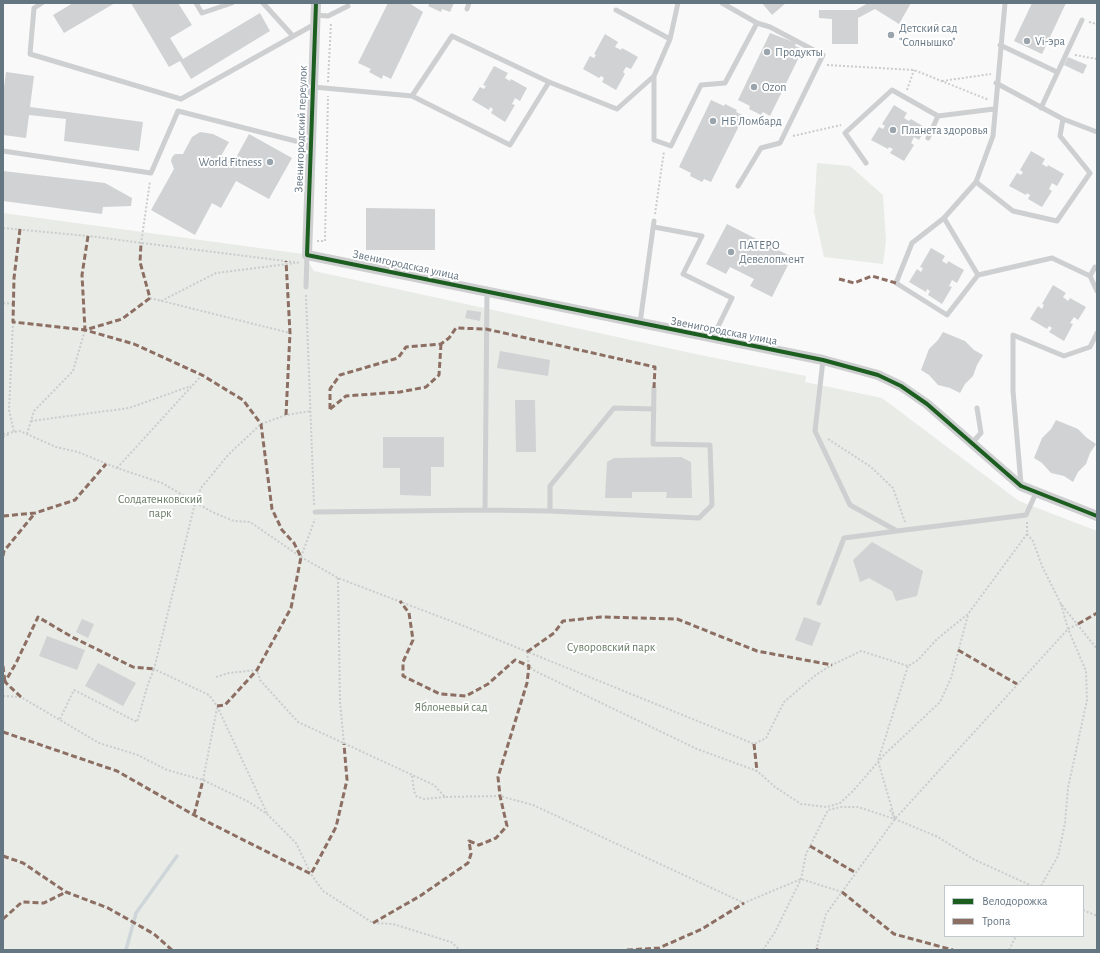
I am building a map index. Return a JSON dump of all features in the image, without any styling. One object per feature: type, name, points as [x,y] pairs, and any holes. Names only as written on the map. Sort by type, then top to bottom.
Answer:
[{"type":"street","name":"Звенигородский переулок","points":[[307,260],[316,3]]},
{"type":"street","name":"Звенигородская улица","points":[[307,260],[487,292],[712,339],[823,360],[878,375],[901,386],[927,404],[1021,486],[1097,516]]},
{"type":"lane","points":[[42,3],[34,8],[30,54],[181,99],[292,35],[315,19],[328,16],[348,6]]},
{"type":"lane","points":[[196,3],[202,13],[232,3]]},
{"type":"lane","points":[[263,3],[292,35]]},
{"type":"lane","points":[[467,9],[469,3]]},
{"type":"lane","points":[[678,3],[670,39],[654,76],[654,140],[671,146],[701,85],[725,83],[757,24]]},
{"type":"lane","points":[[722,3],[757,24],[770,27],[823,55],[780,143],[761,148],[738,186]]},
{"type":"lane","points":[[1005,3],[996,83],[993,136],[976,182],[944,218],[912,242],[896,283],[947,315],[978,275],[1052,258],[1090,276],[1097,291]]},
{"type":"lane","points":[[616,10],[670,39]]},
{"type":"lane","points":[[1041,108],[1082,20]]},
{"type":"lane","points":[[412,96],[452,36],[549,82],[617,109],[654,76]]},
{"type":"lane","points":[[1000,45],[1057,72]]},
{"type":"lane","points":[[313,87],[412,96],[510,145],[549,82]]},
{"type":"lane","points":[[996,83],[1063,119],[1097,132]]},
{"type":"lane","points":[[866,162],[845,133],[892,90],[938,116],[994,109]]},
{"type":"lane","points":[[3,151],[151,173],[178,111],[311,145]]},
{"type":"lane","points":[[928,138],[938,116]]},
{"type":"lane","points":[[976,182],[1013,210],[1057,221],[1090,173],[1060,136],[1063,119]]},
{"type":"lane","points":[[944,218],[978,275]]},
{"type":"lane","points":[[640,324],[654,224],[702,236],[683,274],[732,298],[712,339]]},
{"type":"lane","points":[[306,287],[307,260]]},
{"type":"lane","points":[[1090,276],[1096,267]]},
{"type":"lane","points":[[485,510],[487,292]]},
{"type":"lane","points":[[1021,486],[1013,391],[1013,335],[1064,356],[1090,347],[1097,333]]},
{"type":"lane","points":[[823,360],[815,431],[850,505],[897,531]]},
{"type":"lane","points":[[314,512],[485,510],[550,511],[699,518],[712,505],[710,445],[653,444],[654,388]]},
{"type":"lane","points":[[550,511],[550,486],[614,408],[654,409]]},
{"type":"lane","points":[[972,443],[981,433],[977,408]]},
{"type":"lane","points":[[819,603],[844,538],[1026,515],[1036,493]]},
{"type":"path","points":[[326,242],[328,88],[332,14]]},
{"type":"path","points":[[1066,54],[1097,59]]},
{"type":"path","points":[[818,64],[914,70],[995,103]]},
{"type":"path","points":[[904,96],[914,70]]},
{"type":"path","points":[[941,81],[997,73]]},
{"type":"path","points":[[782,139],[846,124],[854,126]]},
{"type":"path","points":[[654,224],[665,144]]},
{"type":"path","points":[[141,244],[151,173]]},
{"type":"path","points":[[3,228],[88,236],[141,244],[297,262]]},
{"type":"path","points":[[160,301],[216,273],[274,267],[307,260]]},
{"type":"path","points":[[301,557],[315,521],[306,287]]},
{"type":"path","points":[[150,298],[290,334]]},
{"type":"path","points":[[3,303],[14,304]]},
{"type":"path","points":[[13,322],[9,410],[14,432]]},
{"type":"path","points":[[27,434],[34,411],[73,371],[85,330]]},
{"type":"path","points":[[117,468],[202,375]]},
{"type":"path","points":[[31,421],[129,408],[191,386]]},
{"type":"path","points":[[60,719],[74,690],[137,722],[154,669],[195,503],[201,488],[214,471],[244,438],[261,424],[286,415],[311,411]]},
{"type":"path","points":[[3,436],[20,431],[56,447],[78,452],[117,468],[162,483],[195,503],[234,521],[250,522],[301,557],[338,578],[400,601],[754,744],[766,738],[784,702],[817,674],[832,665],[861,651],[908,666]]},
{"type":"path","points":[[815,431],[872,467],[893,488],[908,530]]},
{"type":"path","points":[[1026,515],[1027,534],[1033,541],[1042,566],[1062,604],[1097,649]]},
{"type":"path","points":[[895,819],[878,761],[908,666],[918,660],[937,639],[968,614],[1027,534]]},
{"type":"path","points":[[338,578],[340,702],[344,744]]},
{"type":"path","points":[[1042,885],[1058,856],[1065,823],[1068,788],[1088,700],[1086,671],[1068,629],[1062,604]]},
{"type":"path","points":[[527,652],[529,666],[535,671],[697,749],[758,771],[775,787],[801,804],[827,806],[840,803],[878,761],[940,702],[951,678],[968,614]]},
{"type":"path","points":[[816,950],[826,914],[895,819],[1068,629],[1078,624]]},
{"type":"path","points":[[154,669],[209,695],[217,706],[267,814]]},
{"type":"path","points":[[216,677],[229,673],[257,670],[260,680],[298,722],[434,785],[445,797]]},
{"type":"path","points":[[3,696],[21,697],[99,743],[138,755],[167,770],[203,780],[249,802],[267,814],[296,843],[311,874],[323,891],[373,923],[393,924],[451,942],[460,950]]},
{"type":"path","points":[[203,780],[217,706]]},
{"type":"path","points":[[412,776],[416,796],[424,799],[500,796],[533,805],[744,903],[802,879],[842,892]]},
{"type":"path","points":[[763,950],[775,932],[802,879],[806,854],[828,810],[841,807],[858,808],[895,819],[938,837],[972,859],[1030,885]]},
{"type":"path","points":[[890,810],[895,819]]},
{"type":"path","points":[[1084,910],[1097,916]]},
{"type":"path","points":[[1009,950],[1016,937]]},
{"type":"green space","points":[[817,163],[850,166],[883,195],[886,240],[883,264],[824,257],[814,212]]},
{"type":"green space","name":"Суворовский парк","points":[[3,213],[303,254],[314,271],[700,355],[806,376],[805,382],[882,398],[1019,501],[1097,531],[1097,950],[3,950]]},
{"type":"building","points":[[73,3],[115,3],[64,33],[53,15]]},
{"type":"building","points":[[131,3],[178,3],[192,25],[170,38],[183,59],[260,13],[270,31],[191,79],[180,61],[169,67]]},
{"type":"building","points":[[388,3],[409,3],[423,12],[391,79],[383,75],[382,79],[369,72],[371,69],[358,63]]},
{"type":"building","points":[[430,3],[454,3],[450,12],[442,9],[441,12],[428,6]]},
{"type":"building","points":[[762,3],[786,3],[772,15]]},
{"type":"building","points":[[868,3],[911,3],[899,24],[875,9],[858,18],[858,44],[832,44],[832,19],[819,18],[819,10],[856,10]]},
{"type":"building","points":[[1032,3],[1066,3],[1042,54],[1014,41]]},
{"type":"building","points":[[770,33],[796,43],[795,46],[803,49],[770,116],[763,112],[761,115],[749,109],[750,106],[738,100]]},
{"type":"building","points":[[605,34],[618,42],[615,47],[621,50],[622,48],[638,57],[631,69],[626,67],[623,72],[625,74],[616,90],[602,82],[604,78],[601,76],[599,78],[583,69],[590,56],[594,58],[596,55],[594,54]]},
{"type":"building","points":[[1068,57],[1087,65],[1083,74],[1064,65]]},
{"type":"building","points":[[494,66],[508,73],[505,78],[510,81],[511,79],[527,88],[520,101],[515,98],[512,104],[515,105],[505,122],[491,113],[493,109],[490,107],[489,110],[472,100],[480,87],[484,89],[486,86],[483,85]]},
{"type":"building","points":[[6,72],[34,76],[30,107],[143,122],[139,151],[64,141],[66,119],[29,115],[26,138],[3,135],[3,95]]},
{"type":"building","points":[[711,100],[724,106],[725,104],[737,110],[736,112],[744,116],[711,182],[704,179],[702,182],[690,176],[691,173],[679,167]]},
{"type":"building","points":[[894,105],[907,113],[904,118],[909,121],[911,119],[926,128],[919,140],[914,137],[911,143],[914,145],[904,161],[890,153],[893,149],[889,147],[888,149],[871,140],[879,127],[883,129],[885,126],[882,124]]},
{"type":"building","points":[[200,132],[213,134],[229,142],[221,156],[233,163],[249,134],[292,158],[269,199],[236,181],[221,208],[212,203],[195,235],[151,210],[174,169],[171,161],[172,157],[175,154],[183,154],[192,137]]},
{"type":"building","points":[[1031,151],[1045,159],[1042,164],[1047,167],[1048,165],[1064,174],[1057,186],[1052,183],[1049,189],[1052,191],[1042,207],[1028,199],[1030,195],[1027,193],[1026,195],[1009,186],[1017,173],[1021,175],[1023,172],[1020,170]]},
{"type":"building","points":[[3,171],[105,183],[132,198],[131,206],[103,207],[102,214],[3,201]]},
{"type":"building","points":[[366,208],[435,209],[435,250],[366,250]]},
{"type":"building","points":[[727,224],[792,257],[772,297],[750,286],[754,279],[730,267],[726,274],[706,264]]},
{"type":"building","points":[[931,248],[945,256],[942,261],[947,264],[948,261],[964,270],[957,283],[952,280],[949,286],[952,287],[942,304],[928,295],[930,291],[927,289],[926,292],[909,282],[917,269],[921,272],[923,268],[920,267]]},
{"type":"building","points":[[1053,285],[1066,293],[1063,297],[1068,301],[1070,298],[1086,307],[1078,320],[1074,317],[1070,323],[1073,324],[1064,341],[1049,332],[1052,328],[1049,326],[1047,329],[1030,319],[1038,306],[1042,309],[1044,305],[1042,304]]},
{"type":"building","points":[[467,310],[481,312],[480,321],[465,318]]},
{"type":"building","points":[[943,332],[965,341],[974,350],[983,355],[973,376],[965,384],[960,393],[950,388],[938,385],[929,375],[921,370],[929,349],[938,340]]},
{"type":"building","points":[[500,351],[550,360],[548,376],[497,368]]},
{"type":"building","points":[[515,400],[535,400],[536,452],[516,452]]},
{"type":"building","points":[[1056,420],[1078,429],[1096,444],[1090,453],[1086,464],[1078,472],[1073,482],[1064,476],[1051,473],[1042,463],[1034,458],[1042,438],[1051,429]]},
{"type":"building","points":[[383,437],[444,437],[444,467],[431,467],[431,496],[400,495],[400,468],[383,468]]},
{"type":"building","points":[[681,457],[691,462],[692,498],[666,498],[667,492],[632,492],[632,498],[605,498],[607,462],[614,458]]},
{"type":"building","points":[[872,542],[923,571],[917,596],[896,601],[892,591],[869,578],[860,582],[853,560]]},
{"type":"building","points":[[804,617],[821,623],[812,646],[795,640]]},
{"type":"building","points":[[82,619],[94,624],[88,638],[76,632]]},
{"type":"building","points":[[47,636],[85,650],[77,670],[39,656]]},
{"type":"building","points":[[98,663],[136,683],[123,706],[85,686]]},
{"type":"waterway","points":[[126,950],[136,913],[177,856]]},
{"type":"marked path","points":[[20,229],[14,278],[13,322],[85,330],[134,344],[202,375],[243,400],[261,424],[272,509],[282,530],[294,543],[301,557],[291,608],[257,670],[225,705],[217,706]]},
{"type":"marked path","points":[[88,236],[82,275],[85,330],[122,319],[150,298],[140,262],[141,244]]},
{"type":"marked path","points":[[286,261],[290,333],[286,415]]},
{"type":"marked path","points":[[839,279],[854,283],[872,276],[896,283]]},
{"type":"marked path","points":[[330,409],[330,389],[340,375],[398,358],[406,347],[441,344],[449,338],[456,328],[486,329],[655,367],[654,388]]},
{"type":"marked path","points":[[330,409],[346,396],[400,392],[426,387],[439,375],[441,344]]},
{"type":"marked path","points":[[3,516],[35,513],[75,500],[106,464]]},
{"type":"marked path","points":[[3,556],[4,551],[35,513]]},
{"type":"marked path","points":[[373,923],[420,896],[468,863],[471,854],[469,841],[479,845],[496,838],[507,826],[500,796],[498,777],[527,683],[529,666],[515,660],[488,684],[466,696],[440,694],[403,676],[403,662],[413,640],[409,613],[400,601]]},
{"type":"marked path","points":[[1078,624],[1097,613]]},
{"type":"marked path","points":[[21,697],[5,682],[16,663],[38,617],[72,637],[133,667],[154,669]]},
{"type":"marked path","points":[[527,652],[554,633],[563,621],[601,617],[677,619],[757,651],[832,665]]},
{"type":"marked path","points":[[958,650],[1017,684]]},
{"type":"marked path","points":[[3,666],[5,682]]},
{"type":"marked path","points":[[3,732],[117,771],[194,815],[311,874],[336,827],[347,780],[344,744]]},
{"type":"marked path","points":[[754,744],[757,771]]},
{"type":"marked path","points":[[194,815],[203,780]]},
{"type":"marked path","points":[[810,846],[856,873]]},
{"type":"marked path","points":[[3,856],[23,863],[66,892],[108,908],[154,934],[172,950]]},
{"type":"marked path","points":[[3,919],[22,902],[44,903],[66,892]]},
{"type":"marked path","points":[[842,892],[894,934],[953,950]]},
{"type":"marked path","points":[[627,950],[659,948],[702,929],[744,903]]},
{"type":"cycle path","points":[[316,3],[307,255],[823,360],[878,375],[901,386],[927,404],[1021,486],[1097,516]]},
{"type":"place","name":"Детский сад \"Солнышко\"","points":[[891,35]]},
{"type":"place","name":"Vi-эра","points":[[1027,41]]},
{"type":"place","name":"Продукты","points":[[767,52]]},
{"type":"place","name":"Ozon","points":[[754,87]]},
{"type":"place","name":"НБ Ломбард","points":[[713,121]]},
{"type":"place","name":"Планета здоровья","points":[[893,130]]},
{"type":"place","name":"World Fitness","points":[[270,162]]},
{"type":"place","name":"ПАТЕРО Девелопмент","points":[[731,252]]},
{"type":"park label","name":"Солдатенковский парк","points":[[160,506]]},
{"type":"park label","name":"Яблоневый сад","points":[[451,707]]}]
